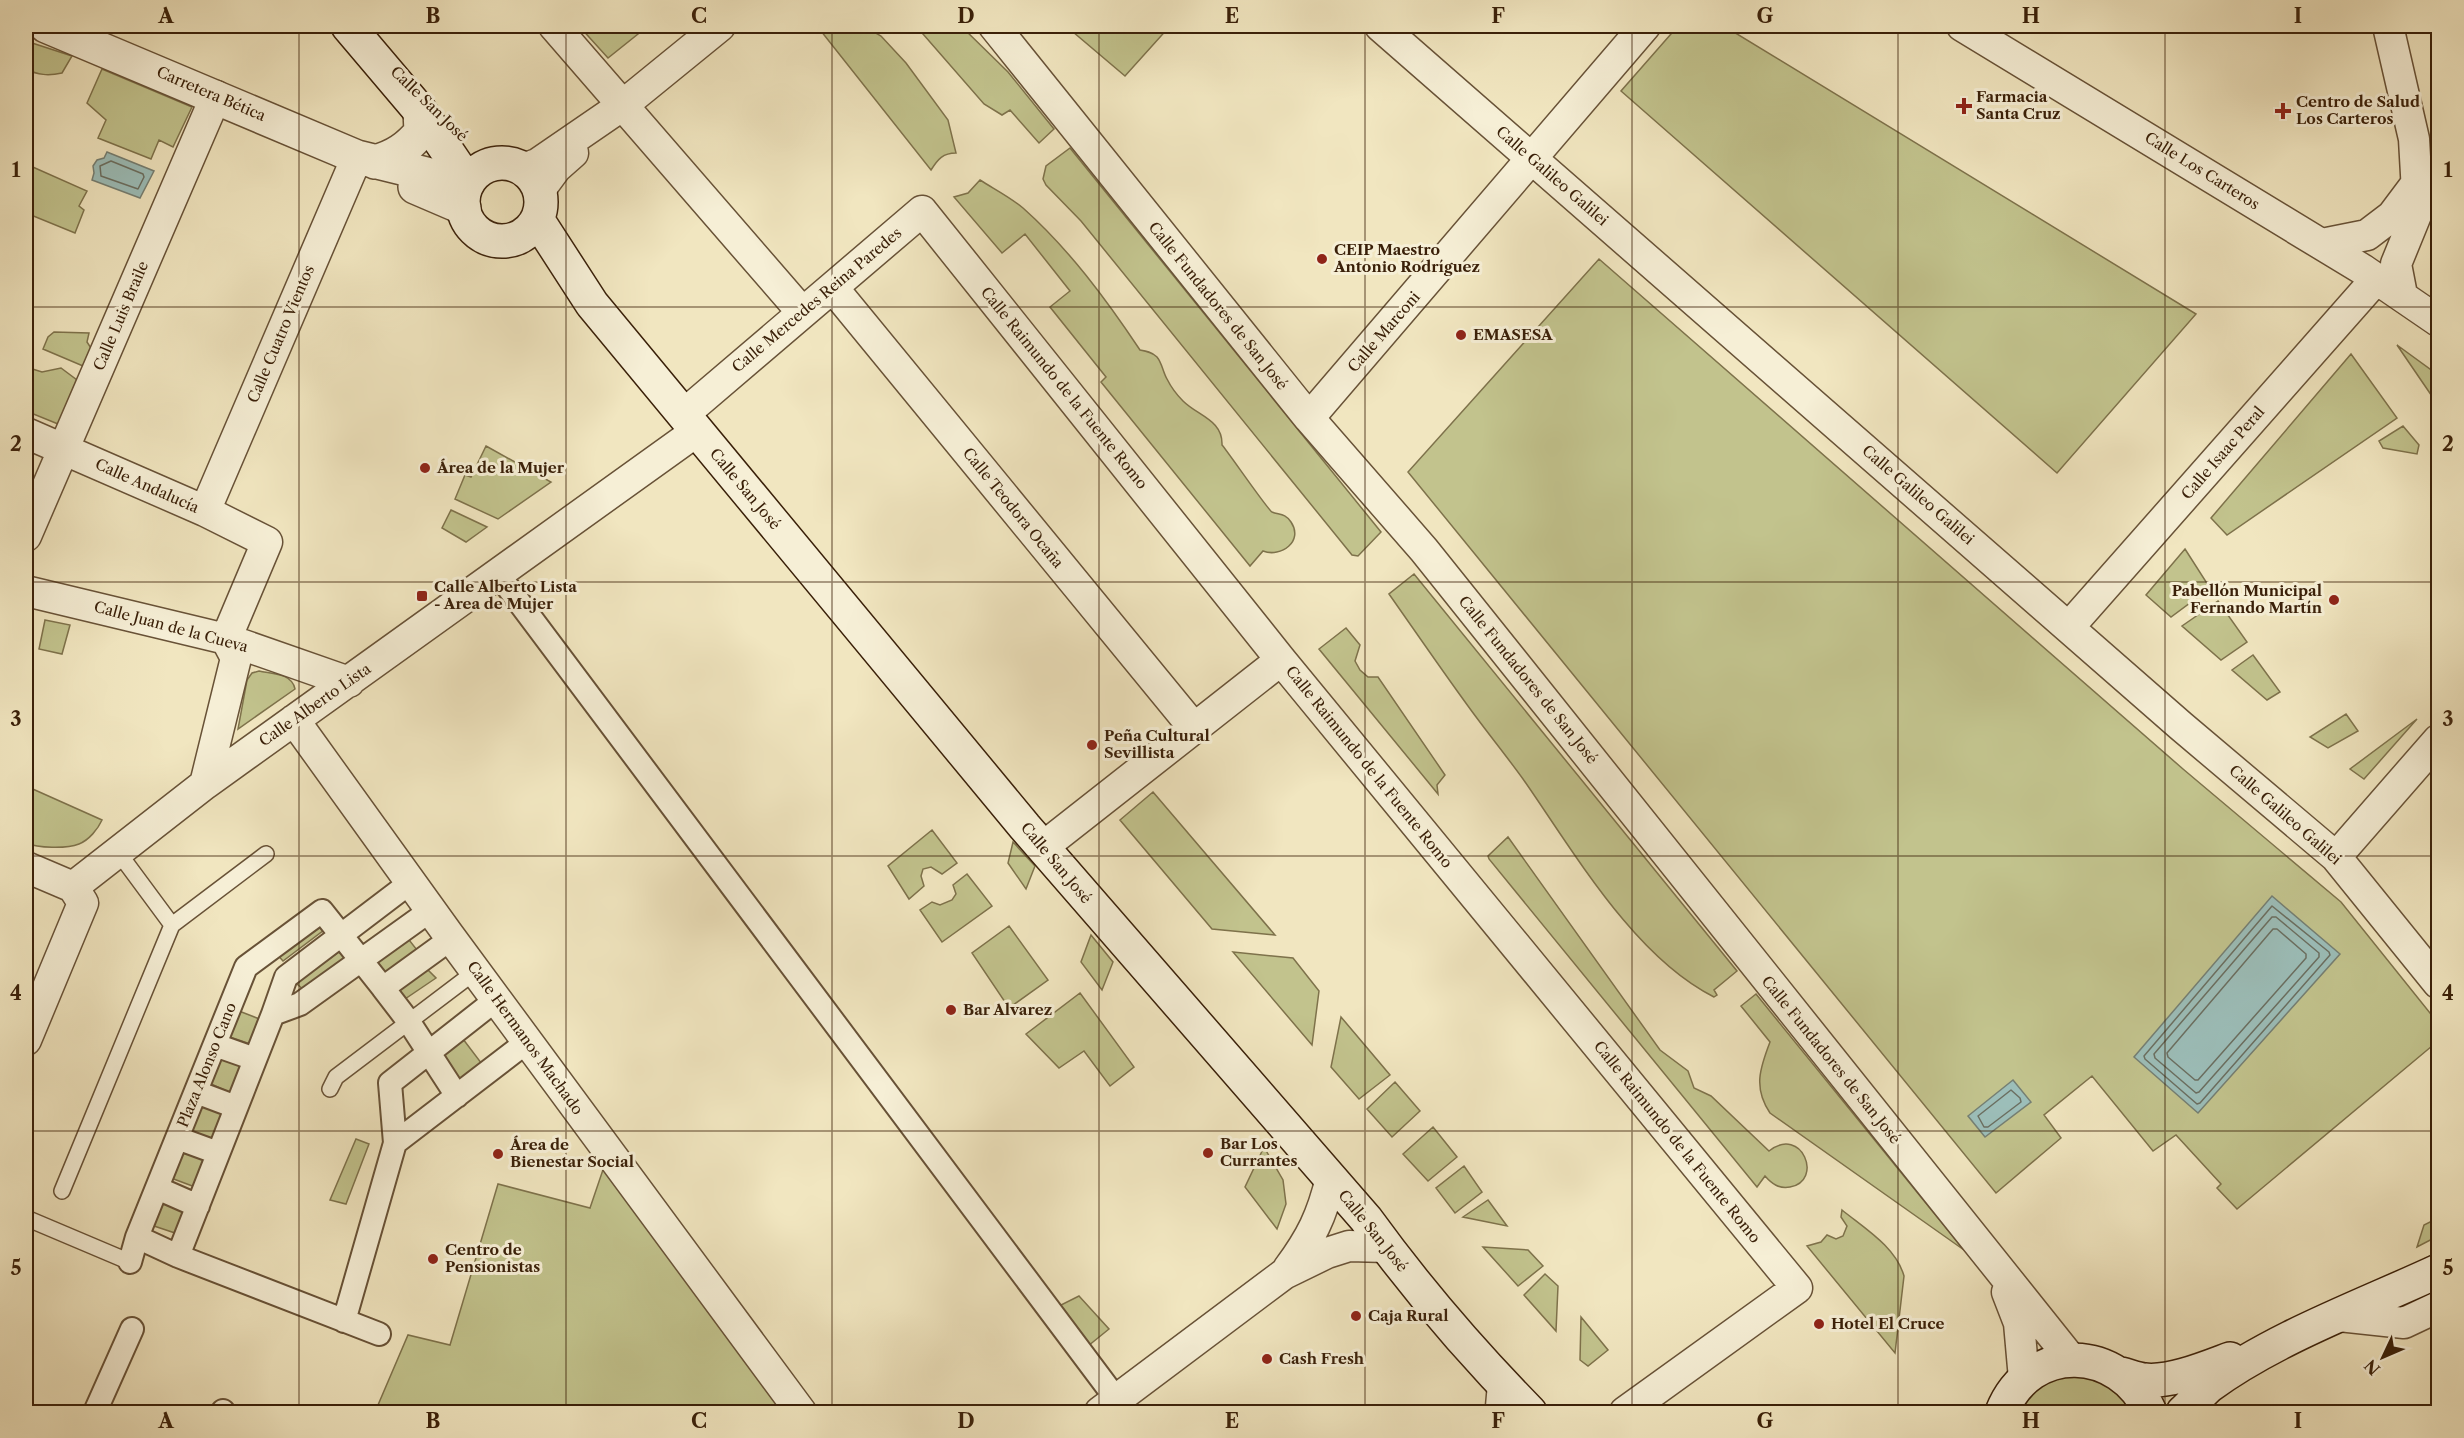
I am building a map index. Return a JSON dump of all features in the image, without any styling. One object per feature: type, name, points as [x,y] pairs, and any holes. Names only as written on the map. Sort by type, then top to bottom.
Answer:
[{"type":"main road","name":"Carretera Bética","points":[[46,26],[366,160],[466,191]]},
{"type":"main road","name":"Calle San José","points":[[355,33],[420,111],[466,191],[467,220],[475,231],[486,238],[498,241],[523,196]]},
{"type":"main road","name":"Calle San José","points":[[355,33],[484,154],[523,196],[539,255],[592,304],[1043,847],[1331,1178],[1496,1378],[1530,1413]]},
{"type":"main road","points":[[366,160],[392,157],[406,149],[421,132],[420,111]]},
{"type":"main road","points":[[466,191],[488,166],[523,196]]},
{"type":"main road","points":[[2121,1374],[2146,1380],[2174,1377],[2278,1344],[2439,1271]]},
{"type":"main road","points":[[2183,1413],[2207,1388],[2278,1344]]},
{"type":"main road","points":[[2002,1413],[2007,1398],[2024,1379],[2046,1365],[2071,1359],[2106,1366],[2121,1374],[2134,1385],[2150,1413]]},
{"type":"street","points":[[555,26],[620,107],[802,312]]},
{"type":"street","points":[[523,196],[620,107],[720,26]]},
{"type":"street","name":"Calle Fundadores de San José","points":[[982,26],[1058,106]]},
{"type":"street","name":"Calle Fundadores de San José","points":[[994,26],[1309,418],[1424,550],[2071,1359]]},
{"type":"street","name":"Calle Galileo Galilei","points":[[1380,26],[2181,726],[2336,857],[2439,982]]},
{"type":"street","name":"Calle Marconi","points":[[1309,418],[1645,26]]},
{"type":"street","name":"Calle Los Carteros","points":[[1962,26],[2322,244],[2378,270],[2402,296],[2439,321]]},
{"type":"street","name":"Calle Isaac Peral","points":[[2069,627],[2378,270],[2418,210],[2414,139],[2388,26]]},
{"type":"street","name":"Calle Luis Braile","points":[[26,536],[216,96]]},
{"type":"street","name":"Calle Cuatro Vientos","points":[[205,511],[366,160]]},
{"type":"street","points":[[2322,244],[2367,235],[2392,216],[2416,184]]},
{"type":"street","name":"Calle Mercedes Reina Paredes","points":[[690,423],[802,312],[922,211],[946,241]]},
{"type":"street","points":[[2367,235],[2361,251],[2378,270]]},
{"type":"street","name":"Calle Raimundo de la Fuente Romo","points":[[946,241],[1281,660],[1797,1288],[1625,1413]]},
{"type":"street","name":"Calle Teodora Ocaña","points":[[833,288],[1194,728]]},
{"type":"street","name":"Calle Alberto Lista","points":[[73,887],[206,784],[498,574],[690,423]]},
{"type":"street","name":"Calle Andalucía","points":[[26,433],[205,511],[267,542],[226,639]]},
{"type":"street","points":[[498,574],[1108,1406],[1284,1274],[1327,1253],[1349,1246],[1387,1247]]},
{"type":"street","name":"Calle Juan de la Cueva","points":[[26,591],[226,639],[349,682]]},
{"type":"street","points":[[206,784],[236,658],[226,639]]},
{"type":"street","points":[[1043,847],[1281,660]]},
{"type":"street","name":"Calle Hermanos Machado","points":[[294,720],[801,1413]]},
{"type":"street","points":[[2336,857],[2439,740]]},
{"type":"street","points":[[26,867],[73,887],[83,903],[26,1041]]},
{"type":"street","points":[[178,1256],[286,977],[411,882]]},
{"type":"street","points":[[273,1014],[300,1004],[431,910]]},
{"type":"street","name":"Plaza Alonso Cano","points":[[130,1262],[137,1238],[246,967],[322,911],[409,1022],[457,1096]]},
{"type":"street","points":[[383,988],[452,938]]},
{"type":"street","points":[[344,1321],[395,1143],[390,1083],[497,999]]},
{"type":"street","points":[[395,1143],[528,1041]]},
{"type":"street","points":[[215,1045],[255,1059]]},
{"type":"street","points":[[196,1092],[236,1107]]},
{"type":"street","points":[[177,1138],[218,1153]]},
{"type":"street","points":[[1284,1274],[1308,1243],[1331,1178]]},
{"type":"street","points":[[157,1188],[198,1206]]},
{"type":"street","points":[[137,1238],[379,1334]]},
{"type":"street","name":"Calle Fundadores de San José","points":[[1991,1260],[2014,1304],[2019,1323],[2024,1379]]},
{"type":"street","points":[[2339,1316],[2404,1323],[2439,1307]]},
{"type":"street","points":[[95,1413],[132,1329]]},
{"type":"lane","points":[[118,852],[172,924]]},
{"type":"lane","points":[[62,1191],[172,924],[266,854]]},
{"type":"lane","points":[[330,1089],[336,1077],[476,971]]},
{"type":"lane","points":[[26,1218],[130,1262]]},
{"type":"lane","points":[[1493,1413],[1496,1378]]},
{"type":"green space","points":[[579,26],[648,26],[608,58]]},
{"type":"green space","points":[[817,26],[864,26],[881,36],[906,63],[948,120],[956,153],[941,157],[931,170]]},
{"type":"green space","points":[[916,26],[961,26],[1008,72],[1054,129],[1039,143],[1010,110],[1002,115],[984,104]]},
{"type":"green space","points":[[1066,26],[1170,26],[1125,76]]},
{"type":"green space","points":[[1678,26],[1724,26],[2196,314],[2057,473],[1621,91]]},
{"type":"green space","points":[[26,41],[72,56],[62,73],[48,75],[35,73],[26,69]]},
{"type":"green space","points":[[102,69],[192,107],[173,147],[159,140],[151,159],[98,138],[106,120],[87,103]]},
{"type":"green space","points":[[1070,148],[1381,532],[1358,556],[1352,555],[1081,221],[1046,185],[1043,179],[1046,166]]},
{"type":"green space","points":[[26,164],[87,191],[79,206],[84,210],[75,233],[26,213]]},
{"type":"green space","points":[[980,180],[1018,204],[1056,240],[1100,293],[1140,350],[1157,357],[1169,382],[1179,396],[1214,424],[1221,437],[1222,445],[1269,509],[1291,522],[1295,536],[1289,546],[1277,552],[1263,551],[1250,566],[1101,382],[1106,377],[1050,307],[1070,291],[1025,234],[1002,253],[954,197],[968,193]]},
{"type":"green space","points":[[1599,259],[2183,769],[2341,902],[2438,1023],[2438,1041],[2237,1209],[2217,1188],[2221,1184],[2176,1135],[2153,1151],[2092,1076],[2044,1115],[2061,1138],[1996,1193],[1408,472]]},
{"type":"green space","points":[[54,332],[89,333],[87,342],[91,348],[83,366],[43,349],[48,337]]},
{"type":"green space","points":[[2397,345],[2438,375],[2438,405]]},
{"type":"green space","points":[[2351,354],[2397,418],[2227,535],[2211,518]]},
{"type":"green space","points":[[26,367],[42,372],[61,368],[77,380],[58,424],[26,411]]},
{"type":"green space","points":[[2403,426],[2419,445],[2417,454],[2383,448],[2379,441]]},
{"type":"green space","points":[[486,446],[551,482],[498,519],[455,499],[465,475],[471,477]]},
{"type":"green space","points":[[451,510],[487,527],[466,542],[442,528]]},
{"type":"green space","points":[[2185,549],[2210,588],[2171,617],[2146,595]]},
{"type":"green space","points":[[1414,574],[1737,971],[1714,990],[1717,995],[1714,997],[1685,979],[1658,956],[1632,930],[1585,870],[1523,779],[1389,594]]},
{"type":"green space","points":[[2218,601],[2247,642],[2221,660],[2182,626]]},
{"type":"green space","points":[[45,620],[70,625],[62,654],[39,649]]},
{"type":"green space","points":[[1346,628],[1360,645],[1355,661],[1360,670],[1368,677],[1378,677],[1445,775],[1437,785],[1438,794],[1319,649]]},
{"type":"green space","points":[[2253,655],[2280,692],[2267,700],[2232,670]]},
{"type":"green space","points":[[259,671],[286,677],[295,689],[238,729],[247,680],[252,673]]},
{"type":"green space","points":[[2346,714],[2358,731],[2328,748],[2310,737]]},
{"type":"green space","points":[[2417,719],[2364,779],[2350,769]]},
{"type":"green space","points":[[26,786],[102,820],[93,834],[79,844],[52,847],[26,843]]},
{"type":"green space","points":[[1153,792],[1275,935],[1212,929],[1120,820]]},
{"type":"green space","points":[[932,830],[957,863],[942,874],[931,867],[923,869],[921,876],[924,886],[909,899],[888,866]]},
{"type":"green space","points":[[1508,837],[1660,1050],[1688,1071],[1694,1088],[1711,1096],[1769,1151],[1781,1145],[1791,1145],[1799,1149],[1805,1157],[1807,1166],[1806,1175],[1800,1183],[1790,1187],[1779,1187],[1765,1176],[1757,1187],[1489,859],[1488,856]]},
{"type":"green space","points":[[1013,842],[1035,866],[1026,889],[1008,863]]},
{"type":"green space","points":[[967,874],[992,906],[942,942],[920,910],[932,902],[940,905],[952,900],[956,894],[953,885]]},
{"type":"green space","points":[[316,919],[324,930],[283,961],[275,952]]},
{"type":"green space","points":[[1009,926],[1048,980],[1009,1008],[972,953]]},
{"type":"green space","points":[[1091,935],[1113,962],[1102,990],[1081,962]]},
{"type":"green space","points":[[406,936],[417,950],[381,975],[369,962]]},
{"type":"green space","points":[[339,952],[348,962],[307,993],[296,983]]},
{"type":"green space","points":[[1233,952],[1293,958],[1319,991],[1312,1045]]},
{"type":"green space","points":[[425,967],[436,978],[399,1003],[390,991]]},
{"type":"green space","points":[[1080,993],[1134,1067],[1110,1086],[1084,1051],[1059,1068],[1026,1034]]},
{"type":"green space","points":[[1756,994],[1964,1250],[1770,1113],[1761,1095],[1760,1078],[1770,1042],[1741,1006]]},
{"type":"green space","points":[[239,1011],[262,1020],[253,1045],[230,1037]]},
{"type":"green space","points":[[1341,1017],[1390,1075],[1359,1099],[1331,1067]]},
{"type":"green space","points":[[463,1039],[482,1064],[460,1081],[439,1057]]},
{"type":"green space","points":[[220,1056],[243,1066],[231,1093],[211,1084]]},
{"type":"green space","points":[[1395,1082],[1420,1111],[1392,1137],[1367,1109]]},
{"type":"green space","points":[[201,1104],[225,1114],[212,1139],[190,1131]]},
{"type":"green space","points":[[1433,1127],[1457,1157],[1428,1181],[1403,1154]]},
{"type":"green space","points":[[356,1139],[369,1144],[346,1204],[330,1200]]},
{"type":"green space","points":[[1264,1147],[1283,1180],[1286,1204],[1277,1229],[1245,1187]]},
{"type":"green space","points":[[183,1151],[204,1160],[195,1187],[171,1178]]},
{"type":"green space","points":[[609,1152],[801,1412],[375,1412],[408,1335],[450,1345],[498,1184],[590,1208]]},
{"type":"green space","points":[[1464,1166],[1482,1192],[1455,1213],[1436,1188]]},
{"type":"green space","points":[[162,1198],[186,1208],[175,1233],[151,1225]]},
{"type":"green space","points":[[1488,1200],[1507,1226],[1463,1217]]},
{"type":"green space","points":[[1842,1210],[1887,1247],[1904,1276],[1895,1353],[1807,1246],[1821,1242],[1827,1235],[1836,1239],[1843,1236],[1847,1226],[1841,1217]]},
{"type":"green space","points":[[2438,1218],[2438,1236],[2417,1247],[2424,1225]]},
{"type":"green space","points":[[1483,1247],[1528,1250],[1543,1266],[1518,1286]]},
{"type":"green space","points":[[1545,1274],[1558,1286],[1556,1331],[1524,1295]]},
{"type":"green space","points":[[1079,1296],[1109,1329],[1088,1346],[1057,1307]]},
{"type":"green space","points":[[1581,1317],[1608,1350],[1588,1366],[1580,1360]]},
{"type":"green space","points":[[2077,1375],[2111,1386],[2135,1412],[2018,1412],[2042,1386],[2056,1379]]},
{"type":"water","points":[[107,152],[154,171],[140,198],[92,180],[93,166],[97,160],[104,158]]},
{"type":"water","points":[[2272,896],[2340,954],[2198,1113],[2134,1057]]},
{"type":"water","points":[[2013,1080],[2031,1102],[1985,1137],[1968,1116]]},
{"type":"place","name":"Farmacia Santa Cruz","points":[[1964,106]]},
{"type":"place","name":"Centro de Salud Los Carteros","points":[[2283,111]]},
{"type":"place","name":"CEIP Maestro Antonio Rodríguez","points":[[1322,259]]},
{"type":"place","name":"EMASESA","points":[[1461,335]]},
{"type":"place","name":"Área de la Mujer","points":[[425,468]]},
{"type":"place","name":"Calle Alberto Lista - Area de Mujer","points":[[422,596]]},
{"type":"place","name":"Pabellón Municipal Fernando Martín","points":[[2334,600]]},
{"type":"place","name":"Peña Cultural Sevillista","points":[[1092,745]]},
{"type":"place","name":"Bar Alvarez","points":[[951,1010]]},
{"type":"place","name":"Bar Los Currantes","points":[[1208,1153]]},
{"type":"place","name":"Área de Bienestar Social","points":[[498,1154]]},
{"type":"place","name":"Centro de Pensionistas","points":[[433,1259]]},
{"type":"place","name":"Caja Rural","points":[[1356,1316]]},
{"type":"place","name":"Hotel El Cruce","points":[[1819,1324]]},
{"type":"place","name":"Cash Fresh","points":[[1267,1359]]}]
